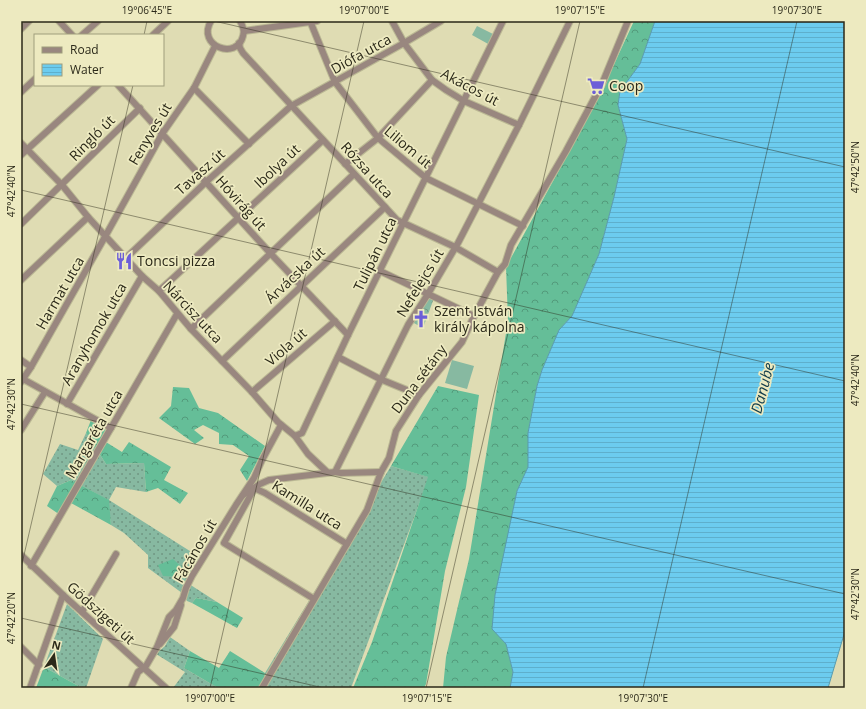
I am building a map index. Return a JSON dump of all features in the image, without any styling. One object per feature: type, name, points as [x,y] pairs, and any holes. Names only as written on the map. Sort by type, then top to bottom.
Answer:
[{"type":"street","points":[[21,29],[30,21]]},
{"type":"street","points":[[59,21],[71,34]]},
{"type":"street","points":[[83,34],[98,21]]},
{"type":"street","points":[[154,34],[168,21]]},
{"type":"street","points":[[210,22],[208,36],[215,46],[225,49],[231,48],[239,43],[243,38],[244,31],[240,21]]},
{"type":"street","points":[[244,31],[317,21]]},
{"type":"street","name":"Akácos út","points":[[392,21],[404,44],[432,80],[464,100],[519,125]]},
{"type":"street","name":"Diófa utca","points":[[291,106],[404,44],[441,21]]},
{"type":"street","name":"Tulipán utca","points":[[295,436],[302,433],[348,335],[503,21]]},
{"type":"street","name":"Nefelejcs út","points":[[334,472],[408,325],[455,247],[519,125],[570,21]]},
{"type":"street","name":"Duna sétány","points":[[262,688],[367,510],[381,472],[389,458],[396,431],[419,395],[462,342],[474,316],[498,272],[505,264],[511,245],[566,151],[602,84],[628,21]]},
{"type":"street","name":"Liliom út","points":[[310,22],[335,82],[378,138],[426,178],[523,226]]},
{"type":"street","points":[[239,43],[243,53]]},
{"type":"street","name":"Fenyves út","points":[[106,235],[162,134],[194,88],[215,46]]},
{"type":"street","points":[[231,48],[243,53]]},
{"type":"street","name":"Rózsa utca","points":[[243,53],[397,220],[455,247],[498,272]]},
{"type":"street","points":[[21,92],[34,80]]},
{"type":"street","points":[[345,164],[378,138],[432,80]]},
{"type":"street","points":[[21,154],[97,86]]},
{"type":"street","name":"Hóvirág út","points":[[119,86],[271,254],[348,335]]},
{"type":"street","points":[[194,88],[249,144]]},
{"type":"street","name":"Tavasz út","points":[[126,258],[206,182],[291,106]]},
{"type":"street","name":"Ringló út","points":[[21,224],[140,108]]},
{"type":"street","name":"Ibolya út","points":[[159,291],[323,140]]},
{"type":"street","name":"Nárcisz utca","points":[[21,143],[62,185],[88,217],[142,276],[159,291],[177,314],[252,392],[281,425],[295,436],[308,454],[327,472]]},
{"type":"street","points":[[191,329],[354,174]]},
{"type":"street","name":"Árvácska út","points":[[222,361],[385,207]]},
{"type":"street","points":[[21,280],[88,217]]},
{"type":"street","name":"Harmat utca","points":[[22,380],[31,367],[106,235]]},
{"type":"street","points":[[380,272],[474,316]]},
{"type":"street","name":"Aranyhomok utca","points":[[68,404],[142,276]]},
{"type":"street","name":"Margaréta utca","points":[[31,566],[177,314]]},
{"type":"street","name":"Viola út","points":[[252,392],[335,321]]},
{"type":"street","points":[[338,357],[380,379],[419,395]]},
{"type":"street","points":[[21,360],[31,367]]},
{"type":"street","points":[[22,380],[111,428]]},
{"type":"street","points":[[21,430],[45,392]]},
{"type":"street","name":"Fácános út","points":[[131,688],[138,672],[146,666],[157,647],[169,617],[176,610],[183,598],[192,576],[254,478],[281,425]]},
{"type":"street","points":[[243,495],[269,480],[327,472],[381,472]]},
{"type":"street","points":[[254,478],[254,488],[224,543],[314,599]]},
{"type":"street","name":"Kamilla utca","points":[[254,488],[265,493],[347,544]]},
{"type":"street","points":[[82,612],[116,554]]},
{"type":"street","name":"Gödszigeti út","points":[[21,555],[31,566],[166,688]]},
{"type":"street","points":[[30,688],[40,665],[63,595]]},
{"type":"street","points":[[21,647],[40,665]]},
{"type":"green space","points":[[634,21],[655,21],[640,64],[620,91],[618,105],[627,139],[614,197],[599,254],[572,316],[559,330],[542,370],[537,386],[528,433],[528,467],[517,491],[492,628],[506,644],[513,672],[510,688],[443,688],[446,657],[469,559],[508,321],[506,267],[598,99]]},
{"type":"green space","points":[[477,26],[495,35],[490,45],[472,35]]},
{"type":"green space","points":[[429,295],[434,298],[423,328],[412,322]]},
{"type":"green space","points":[[452,360],[474,366],[467,389],[445,383]]},
{"type":"green space","points":[[438,386],[479,395],[466,487],[445,571],[426,684],[424,688],[353,688],[372,642],[428,477],[391,466]]},
{"type":"green space","points":[[173,387],[189,388],[199,408],[218,413],[265,446],[247,481],[240,470],[249,456],[233,445],[219,444],[219,433],[203,425],[194,430],[204,438],[195,444],[159,418],[171,406]]},
{"type":"green space","points":[[91,420],[106,430],[101,439],[122,452],[129,442],[171,467],[164,480],[188,493],[180,504],[158,488],[146,492],[144,463],[106,464],[86,433]]},
{"type":"green space","points":[[86,433],[106,464],[144,463],[146,492],[116,487],[109,500],[201,558],[186,582],[217,602],[196,598],[192,603],[187,601],[182,593],[148,568],[148,555],[124,533],[111,525],[108,500],[71,480],[57,486],[43,474],[60,444],[78,450]]},
{"type":"green space","points":[[391,466],[429,477],[351,688],[262,688],[265,673]]},
{"type":"green space","points":[[71,480],[109,500],[111,525],[71,503],[63,517],[47,506],[57,486]]},
{"type":"green space","points":[[173,559],[184,569],[181,577],[163,576],[158,565]]},
{"type":"green space","points":[[196,598],[217,602],[243,618],[237,628],[192,603]]},
{"type":"green space","points":[[67,604],[103,639],[86,688],[82,688],[44,667]]},
{"type":"green space","points":[[170,637],[190,651],[184,668],[218,688],[173,688],[185,672],[156,654],[165,646]]},
{"type":"green space","points":[[190,651],[219,668],[230,651],[265,673],[262,688],[218,688],[184,668]]},
{"type":"green space","points":[[44,667],[82,688],[36,688]]},
{"type":"water","name":"Danube","points":[[655,21],[845,21],[845,631],[828,688],[510,688],[513,672],[506,644],[492,629],[495,595],[517,491],[528,467],[528,433],[537,386],[559,330],[572,316],[599,254],[627,139],[618,105],[620,91],[640,64]]},
{"type":"place","name":"Coop","points":[[596,86]]},
{"type":"place","name":"Toncsi pizza","points":[[124,261]]},
{"type":"place","name":"Szent István király kápolna","points":[[421,319]]}]
